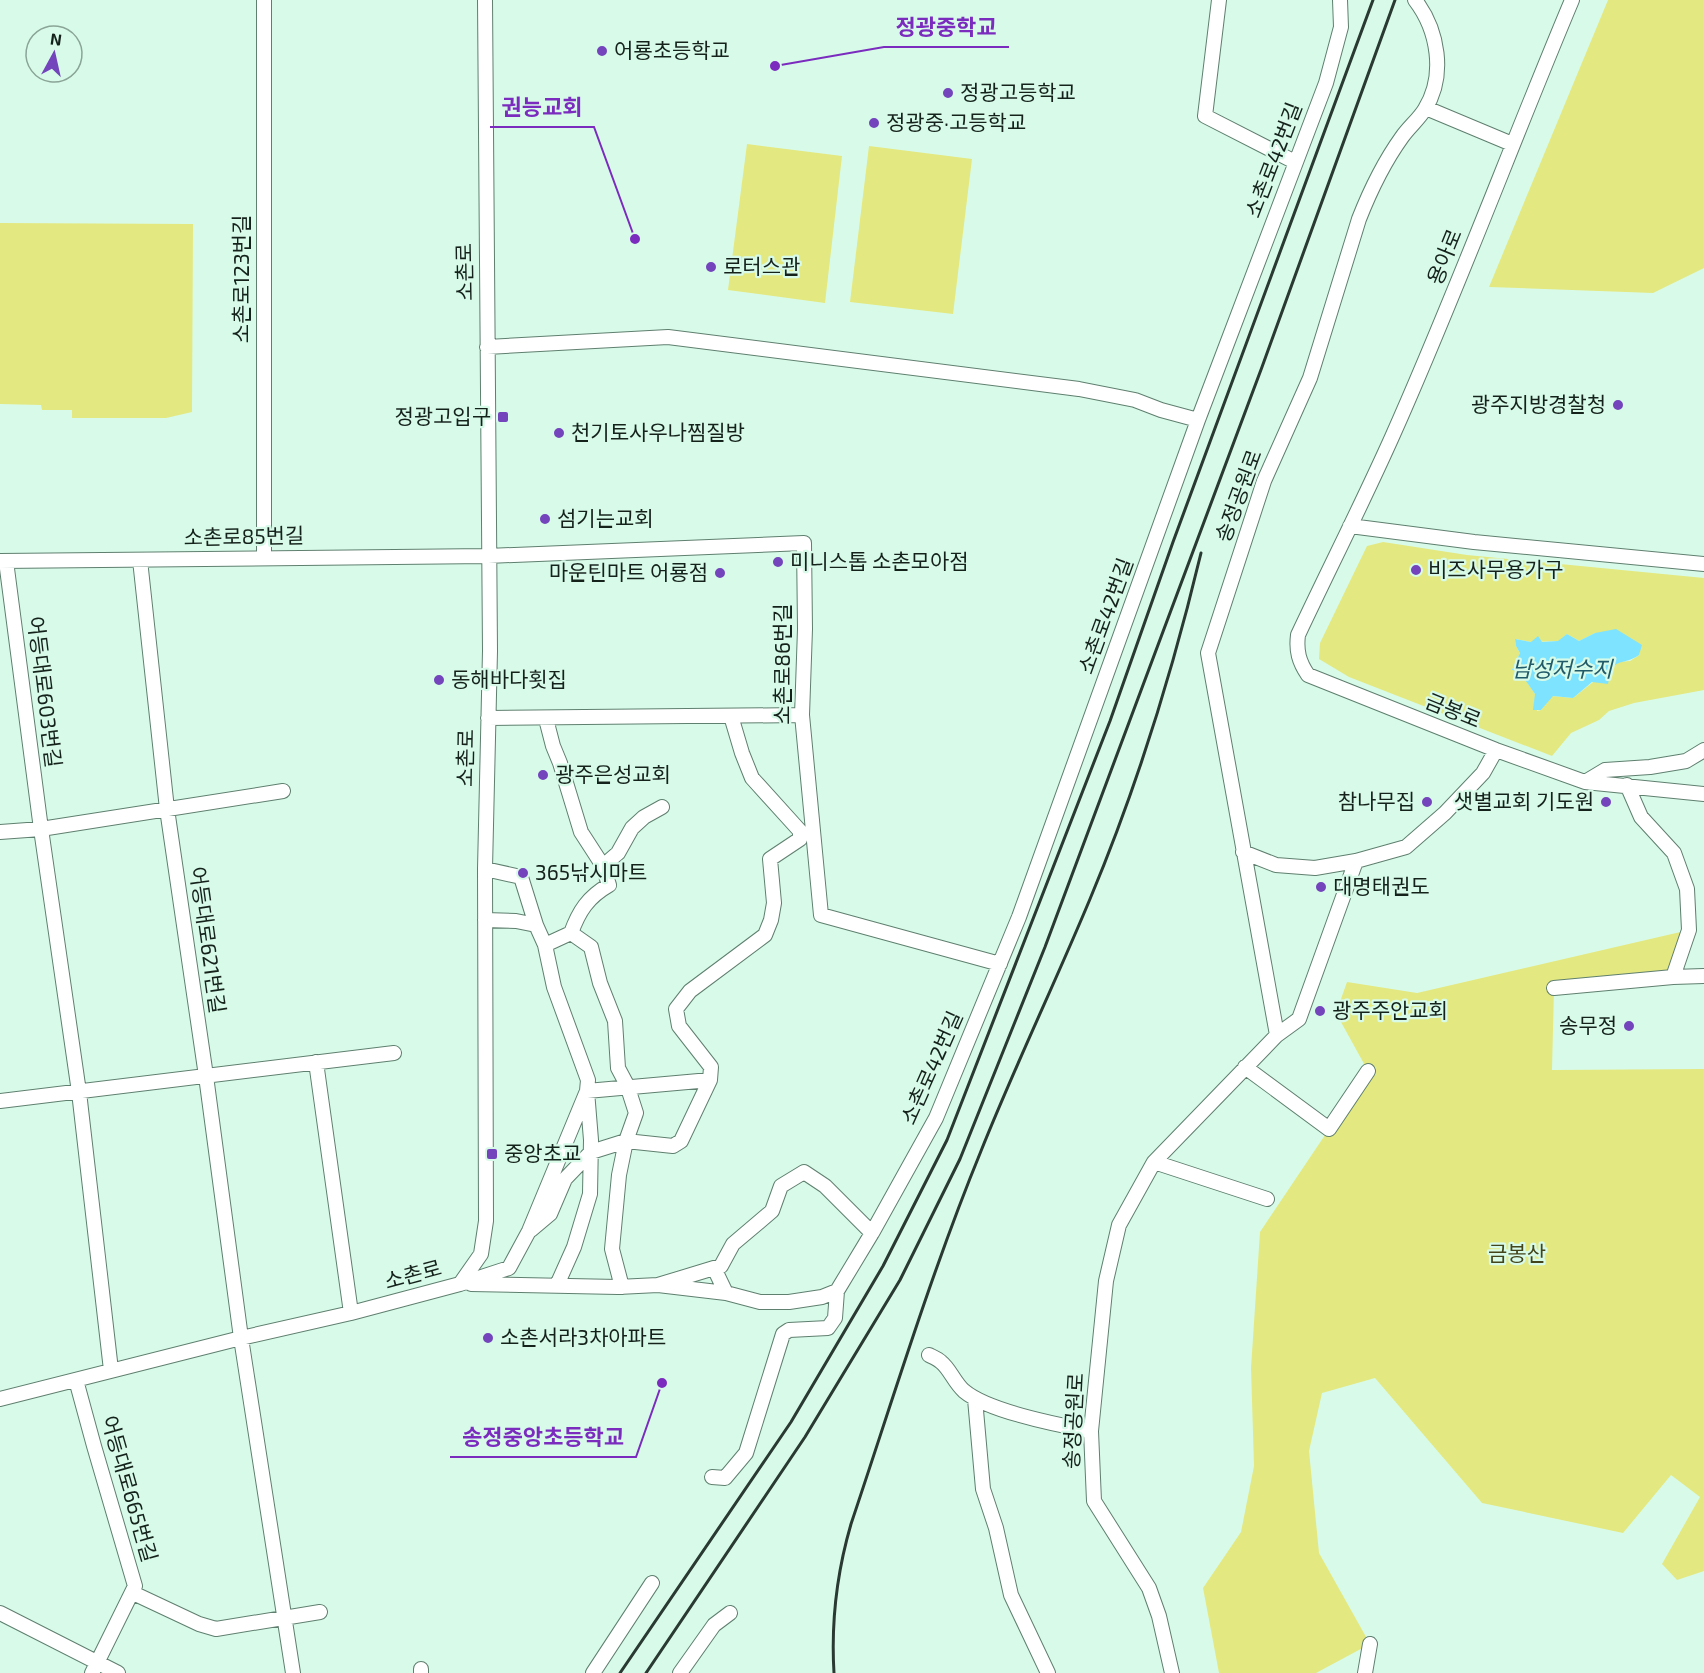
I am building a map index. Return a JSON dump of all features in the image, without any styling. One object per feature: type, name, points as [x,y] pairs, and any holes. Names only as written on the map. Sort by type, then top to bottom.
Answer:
[{"type":"street","name":"소촌로123번길","points":[[264,0],[264,558]]},
{"type":"street","name":"소촌로","points":[[0,1399],[460,1284],[481,1254],[486,1221],[484,869],[490,651],[485,0]]},
{"type":"street","points":[[1219,0],[1205,116],[1295,162]]},
{"type":"street","name":"소촌로42번길","points":[[837,1291],[936,1118],[1019,917],[1198,420],[1334,57],[1341,27],[1340,0]]},
{"type":"street","name":"송정공원로","points":[[1277,1035],[1208,652],[1264,481],[1310,378],[1368,196],[1401,138],[1426,108],[1435,84],[1437,52],[1430,27],[1415,0]]},
{"type":"street","name":"용아로","points":[[1298,635],[1392,437],[1572,0]]},
{"type":"street","points":[[1426,108],[1512,144]]},
{"type":"street","points":[[487,347],[668,337],[1079,389],[1135,400],[1198,420]]},
{"type":"street","points":[[1350,526],[1474,542],[1704,564]]},
{"type":"street","name":"소촌로86번길","points":[[488,556],[804,543],[805,630],[802,715],[821,915],[1000,964]]},
{"type":"street","name":"소촌로85번길","points":[[3,561],[488,556]]},
{"type":"street","points":[[140,560],[167,810]]},
{"type":"street","name":"어등대로603번길","points":[[3,561],[41,829]]},
{"type":"street","name":"금봉로","points":[[1298,635],[1296,648],[1301,664],[1308,675],[1496,750],[1585,782],[1704,794]]},
{"type":"street","points":[[488,718],[802,715]]},
{"type":"street","points":[[529,1231],[550,1214],[565,1179],[591,1152],[626,1141],[673,1146],[681,1141],[710,1080],[711,1067],[679,1026],[676,1009],[690,990],[765,935],[774,903],[770,859],[800,839],[800,831],[752,778],[731,716]]},
{"type":"street","points":[[545,945],[572,933],[578,914],[596,892],[609,885],[603,866],[581,832],[560,763],[552,746],[546,719]]},
{"type":"street","points":[[1243,852],[1276,865],[1315,867],[1356,861],[1406,848],[1445,813],[1483,773],[1496,750]]},
{"type":"street","points":[[1585,782],[1605,770],[1650,767],[1686,761],[1704,750]]},
{"type":"street","points":[[1627,785],[1641,817],[1674,853],[1687,889],[1689,930],[1673,976]]},
{"type":"street","points":[[0,832],[41,829],[283,791]]},
{"type":"street","points":[[603,866],[618,853],[632,828],[644,817],[662,807]]},
{"type":"street","name":"어등대로621번길","points":[[167,810],[206,1076]]},
{"type":"street","points":[[41,829],[79,1092],[111,1370]]},
{"type":"street","name":"송정공원로","points":[[1172,1673],[1159,1616],[1149,1588],[1094,1501],[1091,1431],[1106,1281],[1111,1257],[1119,1225],[1154,1162],[1277,1035],[1299,1019],[1356,861]]},
{"type":"street","points":[[484,869],[521,877],[545,945],[554,987],[588,1080],[590,1194],[574,1247],[557,1285]]},
{"type":"street","points":[[485,920],[516,921],[537,925]]},
{"type":"street","points":[[572,933],[591,947],[600,983],[615,1021],[618,1068],[628,1088],[636,1113],[626,1141],[619,1175],[612,1249],[622,1287]]},
{"type":"street","points":[[1554,988],[1673,976],[1704,976]]},
{"type":"street","points":[[0,1101],[394,1053]]},
{"type":"street","points":[[316,1062],[351,1313]]},
{"type":"street","points":[[1245,1067],[1329,1129],[1368,1071]]},
{"type":"street","points":[[206,1076],[241,1338],[293,1673]]},
{"type":"street","points":[[587,1091],[710,1080]]},
{"type":"street","points":[[460,1284],[509,1269],[529,1231],[587,1091]]},
{"type":"street","points":[[1154,1162],[1267,1199]]},
{"type":"street","points":[[658,1285],[721,1266],[734,1244],[772,1211],[781,1186],[804,1172],[825,1186],[872,1233]]},
{"type":"street","points":[[714,1268],[726,1293]]},
{"type":"street","points":[[460,1284],[622,1287],[658,1285],[726,1293],[760,1302],[789,1302],[822,1297],[837,1291],[834,1318],[828,1328],[789,1330],[783,1334],[746,1453],[725,1478],[712,1477]]},
{"type":"street","points":[[929,1355],[942,1362],[963,1390],[975,1398],[998,1408],[1091,1431]]},
{"type":"street","name":"어등대로665번길","points":[[76,1380],[135,1586],[94,1668]]},
{"type":"street","points":[[975,1398],[984,1489],[996,1528],[1011,1595],[1048,1673]]},
{"type":"street","points":[[593,1673],[652,1582]]},
{"type":"street","points":[[133,1593],[208,1628],[230,1628],[320,1612]]},
{"type":"street","points":[[0,1613],[94,1668],[118,1673]]},
{"type":"street","points":[[680,1673],[714,1624],[730,1613]]},
{"type":"street","points":[[1365,1673],[1370,1644]]},
{"type":"green space","points":[[1608,0],[1704,0],[1704,268],[1653,293],[1489,287]]},
{"type":"green space","points":[[747,144],[842,156],[825,303],[728,290]]},
{"type":"green space","points":[[869,146],[972,159],[953,314],[850,302]]},
{"type":"green space","points":[[0,223],[193,224],[192,412],[166,418],[72,418],[72,410],[42,410],[41,405],[0,404]]},
{"type":"green space","points":[[1383,542],[1467,555],[1704,578],[1704,690],[1634,703],[1609,711],[1599,720],[1571,733],[1552,756],[1349,677],[1319,659],[1320,643],[1367,546]],"holes":[[[1595,633],[1628,638],[1641,645],[1639,655],[1630,661],[1618,662],[1573,698],[1552,696],[1541,710],[1537,711],[1535,694],[1519,670],[1512,670],[1520,653],[1515,639],[1531,642],[1559,641],[1567,634],[1579,641]]]},
{"type":"green space","name":"금봉산","points":[[1689,930],[1673,977],[1554,988],[1552,1070],[1704,1069],[1704,1571],[1677,1580],[1662,1564],[1700,1497],[1671,1475],[1623,1533],[1482,1503],[1375,1378],[1322,1393],[1309,1451],[1319,1553],[1370,1644],[1316,1673],[1219,1673],[1203,1588],[1241,1532],[1254,1466],[1251,1368],[1260,1232],[1368,1071],[1336,1013],[1347,982],[1417,993]]},
{"type":"water","name":"남성저수지","points":[[1616,629],[1642,645],[1639,655],[1615,665],[1608,684],[1592,682],[1573,698],[1553,696],[1541,710],[1533,710],[1535,694],[1519,671],[1512,670],[1520,653],[1515,639],[1531,642],[1538,636],[1542,642],[1558,641],[1567,634],[1579,641],[1595,633]]},
{"type":"railway","points":[[620,1673],[791,1422],[883,1266],[947,1140],[1110,721],[1173,542],[1373,0]]},
{"type":"railway","points":[[646,1673],[805,1437],[900,1280],[960,1159],[1045,947],[1262,367],[1395,0]]},
{"type":"railway","points":[[834,1673],[833,1635],[836,1598],[851,1524],[945,1243],[1007,1088],[1090,899],[1123,814],[1153,728],[1201,553]]},
{"type":"place","name":"어룡초등학교","points":[[602,51]]},
{"type":"place","name":"정광중학교","points":[[775,66]]},
{"type":"place","name":"정광고등학교","points":[[948,93]]},
{"type":"place","name":"정광중·고등학교","points":[[874,123]]},
{"type":"place","name":"권능교회","points":[[635,239]]},
{"type":"place","name":"로터스관","points":[[711,267]]},
{"type":"place","name":"광주지방경찰청","points":[[1618,405]]},
{"type":"place","name":"정광고입구","points":[[503,417]]},
{"type":"place","name":"천기토사우나찜질방","points":[[559,433]]},
{"type":"place","name":"섬기는교회","points":[[545,519]]},
{"type":"place","name":"미니스톱 소촌모아점","points":[[778,562]]},
{"type":"place","name":"비즈사무용가구","points":[[1416,570]]},
{"type":"place","name":"마운틴마트 어룡점","points":[[720,573]]},
{"type":"place","name":"동해바다횟집","points":[[439,680]]},
{"type":"place","name":"광주은성교회","points":[[543,775]]},
{"type":"place","name":"참나무집","points":[[1427,802]]},
{"type":"place","name":"샛별교회 기도원","points":[[1606,802]]},
{"type":"place","name":"365낚시마트","points":[[523,873]]},
{"type":"place","name":"대명태권도","points":[[1321,887]]},
{"type":"place","name":"광주주안교회","points":[[1320,1011]]},
{"type":"place","name":"송무정","points":[[1629,1026]]},
{"type":"place","name":"중앙초교","points":[[492,1154]]},
{"type":"place","name":"소촌서라3차아파트","points":[[488,1338]]},
{"type":"place","name":"송정중앙초등학교","points":[[662,1383]]}]
